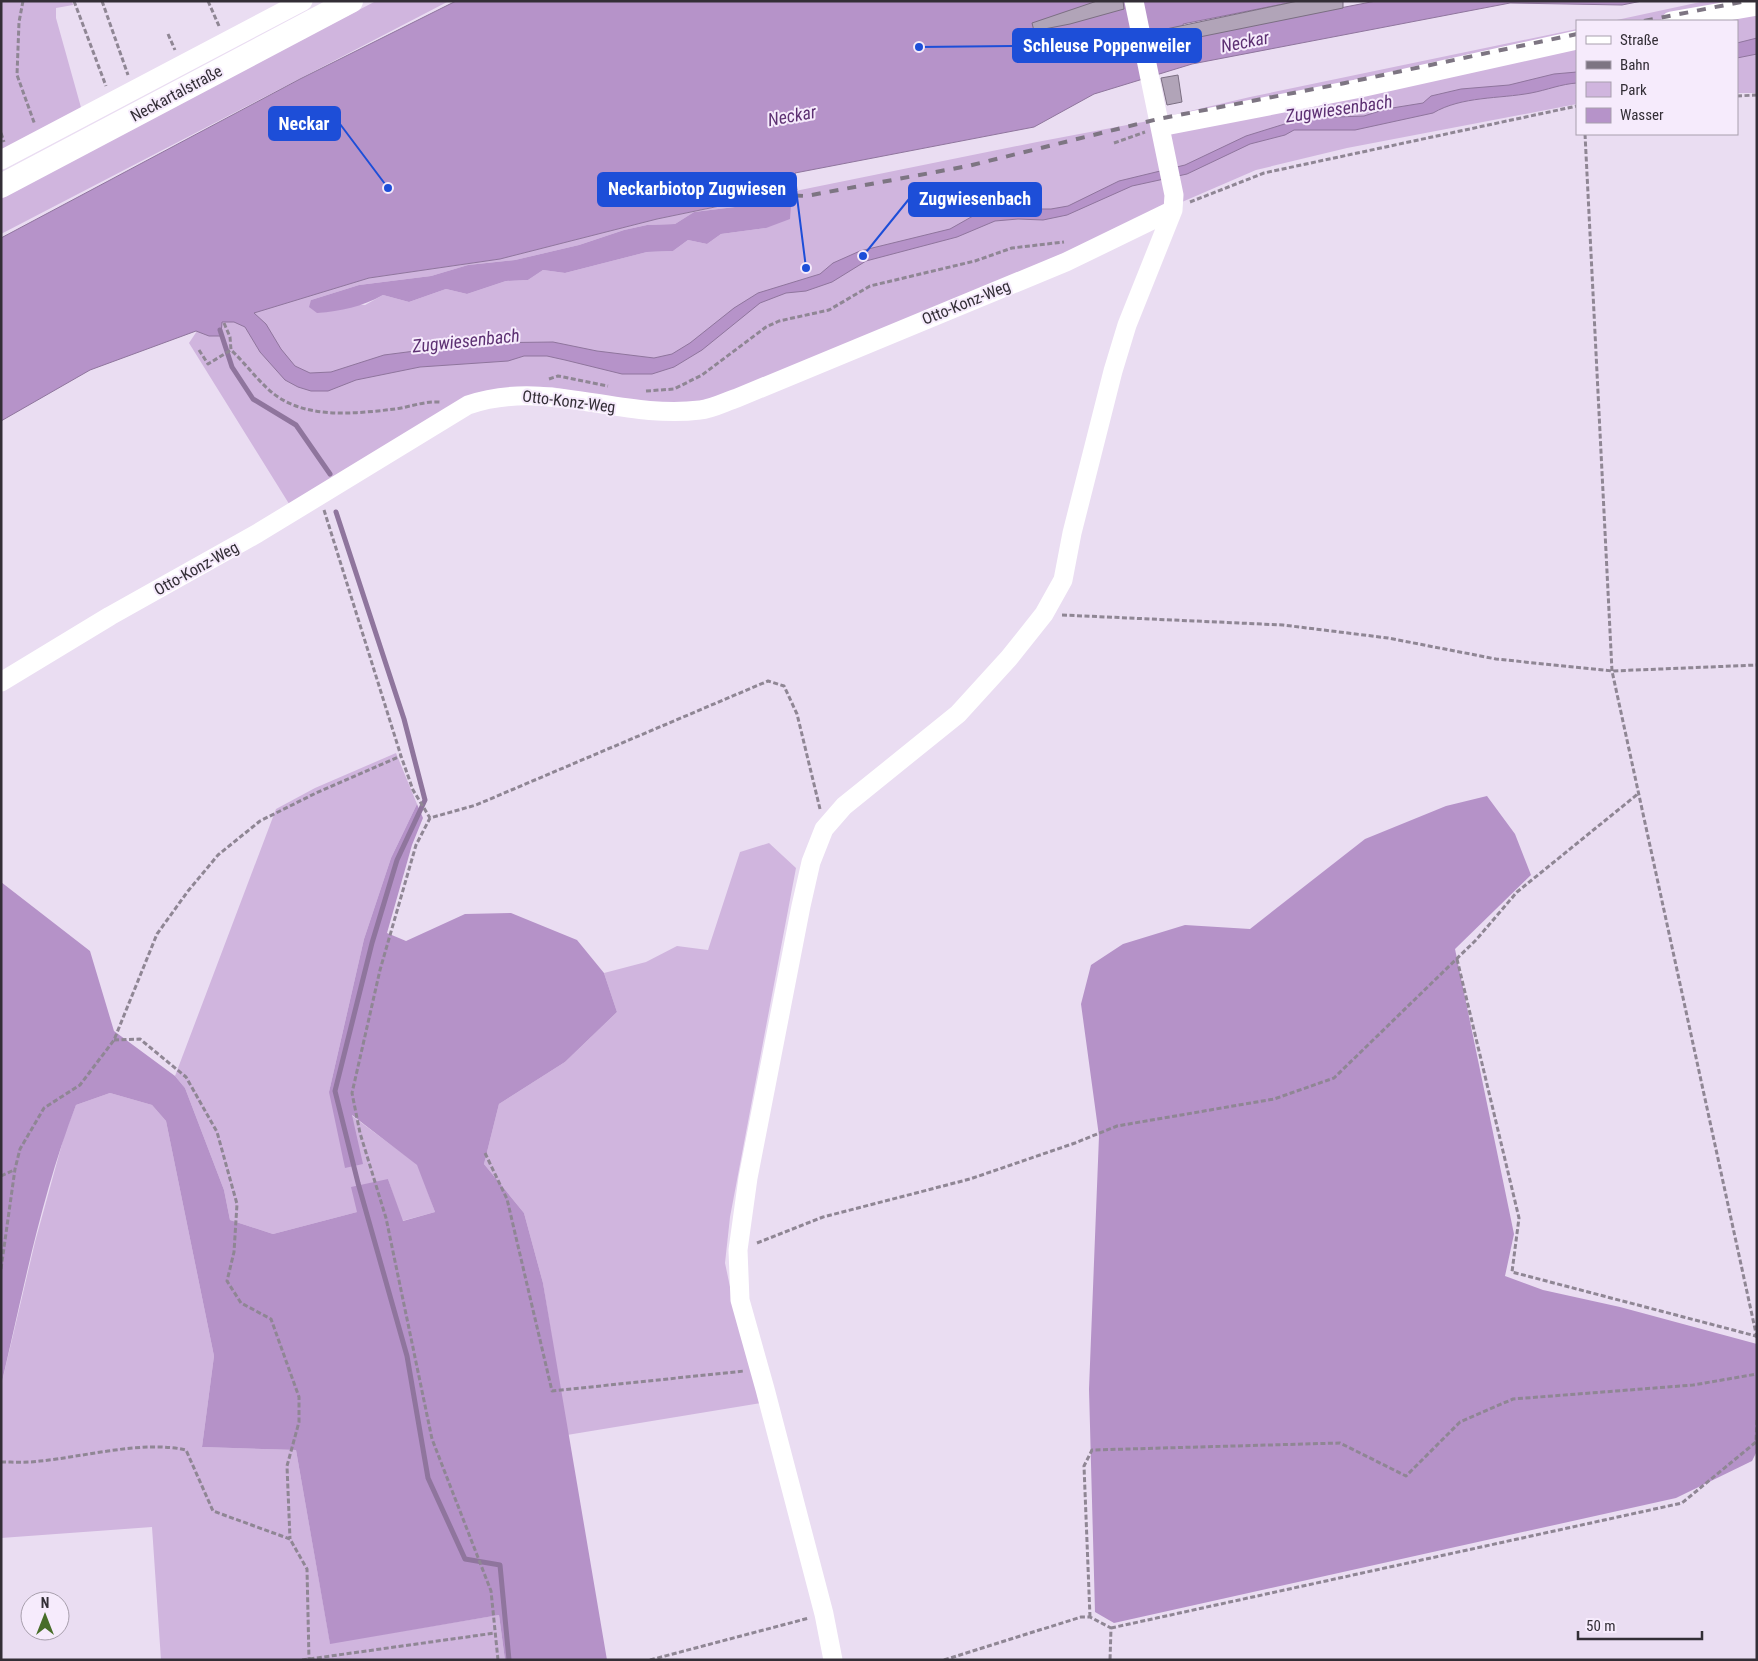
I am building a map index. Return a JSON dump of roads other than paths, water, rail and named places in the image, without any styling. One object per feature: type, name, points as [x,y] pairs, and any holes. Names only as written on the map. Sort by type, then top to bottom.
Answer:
[{"type":"main road","name":"Neckartalstraße","points":[[1,186],[351,1]]},
{"type":"lane","points":[[1,160],[303,1]]},
{"type":"lane","points":[[833,1660],[824,1614],[740,1300],[738,1250],[748,1178],[801,906],[811,862],[824,829],[844,806],[958,714],[1009,658],[1044,614],[1063,580],[1072,533],[1127,325],[1173,203],[1160,126],[1134,1]]},
{"type":"lane","points":[[1678,20],[1757,6]]},
{"type":"lane","points":[[1160,126],[1356,89],[1576,40]]},
{"type":"lane","name":"Otto-Konz-Weg","points":[[1,682],[110,616],[182,577],[320,496],[468,404],[484,399],[523,394],[570,398],[644,411],[702,410],[737,398],[1066,262],[1173,203]]},
{"type":"water","points":[[456,1],[1298,1],[1183,24],[1186,38],[1376,1],[1642,1],[1622,5],[1510,3],[1192,64],[1094,94],[1034,127],[795,173],[797,190],[657,219],[500,259],[369,278],[254,313],[266,324],[281,349],[295,366],[310,373],[331,372],[384,355],[477,343],[553,342],[597,351],[654,358],[672,354],[690,343],[734,308],[758,293],[820,274],[833,263],[860,251],[950,229],[973,216],[1005,209],[1051,209],[1068,206],[1119,181],[1185,165],[1246,136],[1291,122],[1311,118],[1364,116],[1386,109],[1423,103],[1431,96],[1461,89],[1509,85],[1554,74],[1576,72],[1576,83],[1531,93],[1468,101],[1433,113],[1355,130],[1294,130],[1285,135],[1250,144],[1187,174],[1132,186],[1067,215],[1043,220],[1018,219],[995,221],[957,237],[866,261],[832,282],[806,291],[786,293],[760,303],[702,350],[674,367],[652,374],[622,374],[547,356],[524,356],[508,361],[420,367],[356,380],[328,391],[311,391],[285,380],[260,352],[245,327],[234,322],[222,322],[221,336],[209,336],[196,331],[90,370],[1,421],[1,238],[300,79]]},
{"type":"water","points":[[1757,38],[1757,54],[1738,58],[1738,43]]},
{"type":"waterway","points":[[220,330],[232,367],[253,399],[296,425],[330,474]]},
{"type":"waterway","points":[[336,512],[404,719],[425,800],[397,860],[372,943],[335,1091],[358,1183],[407,1356],[428,1478],[465,1559],[500,1565],[509,1660]]},
{"type":"railway","points":[[1649,20],[1746,1]]},
{"type":"railway","points":[[758,194],[806,196],[968,166],[1158,119],[1345,83],[1576,34]]},
{"type":"place","name":"Schleuse Poppenweiler","points":[[919,47]]},
{"type":"place","name":"Neckar","points":[[388,188]]},
{"type":"place","name":"Zugwiesenbach","points":[[863,256]]},
{"type":"place","name":"Neckarbiotop Zugwiesen","points":[[806,268]]}]
